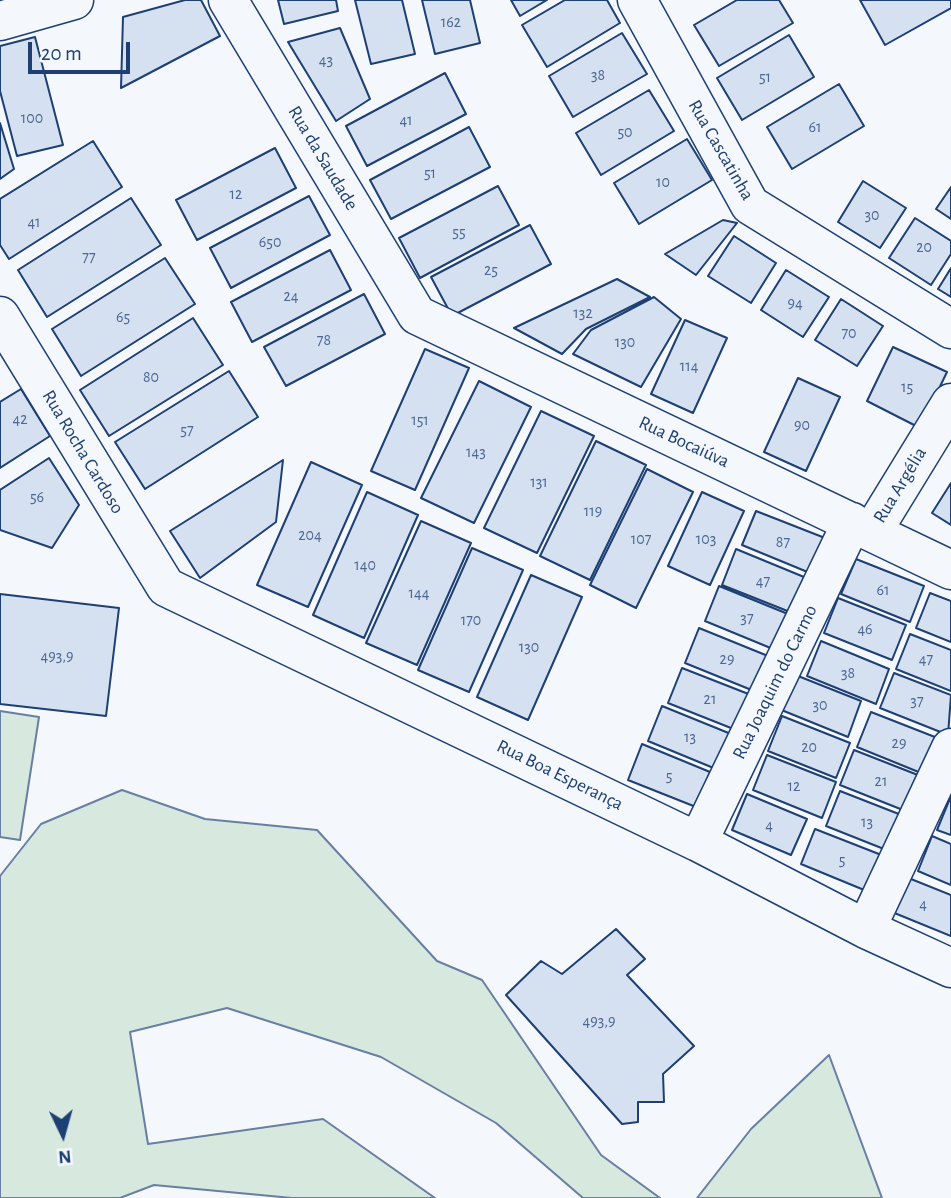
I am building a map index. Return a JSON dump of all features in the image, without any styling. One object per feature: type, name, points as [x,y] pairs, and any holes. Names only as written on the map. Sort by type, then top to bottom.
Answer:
[{"type":"street","points":[[0,21],[74,0]]},
{"type":"street","name":"Rua da Saudade","points":[[229,0],[418,315]]},
{"type":"street","name":"Rua Cascatinha","points":[[637,0],[750,205],[951,329]]},
{"type":"street","name":"Rua Bocaiúva","points":[[418,315],[951,570]]},
{"type":"street","name":"Rua Rocha Cardoso","points":[[0,317],[166,587]]},
{"type":"street","name":"Rua Argélia","points":[[862,527],[951,404]]},
{"type":"street","name":"Rua Joaquim do Carmo","points":[[698,842],[862,527]]},
{"type":"street","name":"Rua Boa Esperança","points":[[166,587],[698,842],[866,929],[951,968]]},
{"type":"street","points":[[866,929],[951,748]]},
{"type":"shaded area","points":[[0,711],[39,717],[20,840],[0,837]]},
{"type":"shaded area","points":[[122,790],[205,819],[317,830],[437,961],[482,980],[601,1155],[660,1198],[583,1198],[496,1123],[381,1057],[227,1008],[130,1032],[148,1144],[323,1119],[435,1198],[292,1198],[154,1185],[120,1198],[0,1198],[0,876],[41,824]]},
{"type":"shaded area","points":[[829,1055],[882,1198],[697,1198],[751,1129]]},
{"type":"building","points":[[185,0],[201,0],[220,36],[121,88],[123,17]]},
{"type":"building","points":[[278,0],[336,0],[338,11],[284,24]]},
{"type":"building","points":[[355,0],[402,0],[415,54],[371,64]]},
{"type":"building","points":[[422,0],[470,0],[480,43],[435,54]]},
{"type":"building","points":[[511,0],[547,0],[520,16]]},
{"type":"building","points":[[565,0],[607,0],[620,23],[547,67],[522,25]]},
{"type":"building","points":[[737,0],[779,0],[793,23],[719,66],[694,25]]},
{"type":"building","points":[[860,0],[951,0],[951,8],[885,45]]},
{"type":"building","points":[[340,28],[370,99],[336,121],[288,42]]},
{"type":"building","points":[[622,33],[647,74],[573,117],[549,76]]},
{"type":"building","points":[[789,35],[814,77],[742,120],[717,78]]},
{"type":"building","points":[[35,37],[63,145],[17,156],[0,91],[0,46]]},
{"type":"building","points":[[445,73],[466,114],[367,166],[346,126]]},
{"type":"building","points":[[839,84],[864,126],[792,169],[767,127]]},
{"type":"building","points":[[649,90],[674,131],[601,175],[576,133]]},
{"type":"building","points":[[0,123],[14,169],[0,179]]},
{"type":"building","points":[[469,127],[490,167],[391,219],[370,180]]},
{"type":"building","points":[[687,139],[712,180],[639,224],[614,183]]},
{"type":"building","points":[[93,141],[122,187],[9,259],[0,245],[0,199]]},
{"type":"building","points":[[275,148],[296,188],[197,240],[176,200]]},
{"type":"building","points":[[863,181],[906,208],[880,248],[838,222]]},
{"type":"building","points":[[498,186],[519,225],[420,278],[399,238]]},
{"type":"building","points":[[951,187],[951,219],[936,209]]},
{"type":"building","points":[[309,196],[330,235],[231,288],[210,248]]},
{"type":"building","points":[[131,198],[161,245],[47,317],[18,270]]},
{"type":"building","points":[[915,218],[951,241],[951,254],[931,285],[889,258]]},
{"type":"building","points":[[723,220],[737,223],[696,275],[665,254]]},
{"type":"building","points":[[530,225],[551,264],[452,316],[431,277]]},
{"type":"building","points":[[734,236],[776,263],[751,303],[708,276]]},
{"type":"building","points":[[330,250],[351,290],[252,342],[231,302]]},
{"type":"building","points":[[165,258],[195,304],[81,376],[52,329]]},
{"type":"building","points":[[951,268],[951,297],[938,289]]},
{"type":"building","points":[[786,270],[829,297],[803,337],[761,310]]},
{"type":"building","points":[[617,279],[650,297],[586,329],[562,354],[514,328]]},
{"type":"building","points":[[364,294],[385,334],[286,386],[264,347]]},
{"type":"building","points":[[654,297],[681,319],[641,387],[573,354],[591,330]]},
{"type":"building","points":[[841,299],[883,326],[857,366],[815,340]]},
{"type":"building","points":[[193,318],[223,365],[109,436],[80,390]]},
{"type":"building","points":[[685,320],[727,338],[693,413],[651,394]]},
{"type":"building","points":[[893,347],[947,372],[920,428],[867,401]]},
{"type":"building","points":[[425,349],[469,368],[415,490],[371,471]]},
{"type":"building","points":[[229,371],[258,417],[145,489],[115,442]]},
{"type":"building","points":[[798,378],[840,397],[806,471],[764,452]]},
{"type":"building","points":[[479,381],[531,407],[474,523],[421,498]]},
{"type":"building","points":[[21,389],[50,436],[0,468],[0,402]]},
{"type":"building","points":[[541,411],[594,436],[537,553],[484,528]]},
{"type":"building","points":[[596,441],[646,465],[590,580],[540,556]]},
{"type":"building","points":[[49,458],[79,505],[52,548],[0,530],[0,490]]},
{"type":"building","points":[[283,460],[276,522],[200,578],[170,531]]},
{"type":"building","points":[[311,462],[362,485],[308,607],[257,585]]},
{"type":"building","points":[[647,469],[693,492],[636,608],[590,585]]},
{"type":"building","points":[[951,483],[951,525],[932,513]]},
{"type":"building","points":[[367,492],[418,515],[364,638],[313,615]]},
{"type":"building","points":[[702,492],[744,511],[710,585],[668,566]]},
{"type":"building","points":[[756,511],[825,538],[810,573],[742,545]]},
{"type":"building","points":[[421,521],[471,543],[417,665],[366,643]]},
{"type":"building","points":[[472,548],[523,570],[469,692],[418,670]]},
{"type":"building","points":[[736,549],[804,577],[790,612],[722,585]]},
{"type":"building","points":[[856,559],[924,586],[910,622],[841,594]]},
{"type":"building","points":[[531,575],[582,597],[528,720],[477,697]]},
{"type":"building","points":[[719,586],[788,614],[773,649],[705,621]]},
{"type":"building","points":[[930,593],[951,601],[951,642],[916,628]]},
{"type":"building","points":[[0,594],[119,608],[106,716],[0,704]]},
{"type":"building","points":[[838,598],[906,625],[892,660],[824,633]]},
{"type":"building","points":[[699,628],[768,656],[754,691],[685,663]]},
{"type":"building","points":[[910,634],[951,650],[951,691],[896,669]]},
{"type":"building","points":[[821,641],[889,669],[876,704],[807,676]]},
{"type":"building","points":[[682,668],[751,695],[736,730],[668,703]]},
{"type":"building","points":[[894,673],[951,695],[948,735],[880,708]]},
{"type":"building","points":[[793,674],[861,701],[848,737],[779,709]]},
{"type":"building","points":[[662,706],[731,734],[716,769],[648,741]]},
{"type":"building","points":[[871,712],[940,739],[926,775],[857,747]]},
{"type":"building","points":[[782,716],[850,743],[836,778],[768,751]]},
{"type":"building","points":[[642,744],[710,772],[696,807],[628,780]]},
{"type":"building","points":[[854,750],[923,777],[908,812],[840,785]]},
{"type":"building","points":[[767,755],[836,782],[822,818],[753,790]]},
{"type":"building","points":[[840,791],[909,818],[894,853],[826,826]]},
{"type":"building","points":[[747,794],[807,819],[791,855],[732,830]]},
{"type":"building","points":[[951,796],[951,835],[937,830]]},
{"type":"building","points":[[815,829],[884,856],[869,892],[801,864]]},
{"type":"building","points":[[932,836],[951,844],[951,885],[918,871]]},
{"type":"building","points":[[906,877],[951,895],[951,936],[892,912]]},
{"type":"building","points":[[616,929],[645,959],[627,975],[694,1046],[663,1074],[664,1102],[638,1102],[638,1122],[622,1124],[506,995],[541,961],[562,974]]}]
